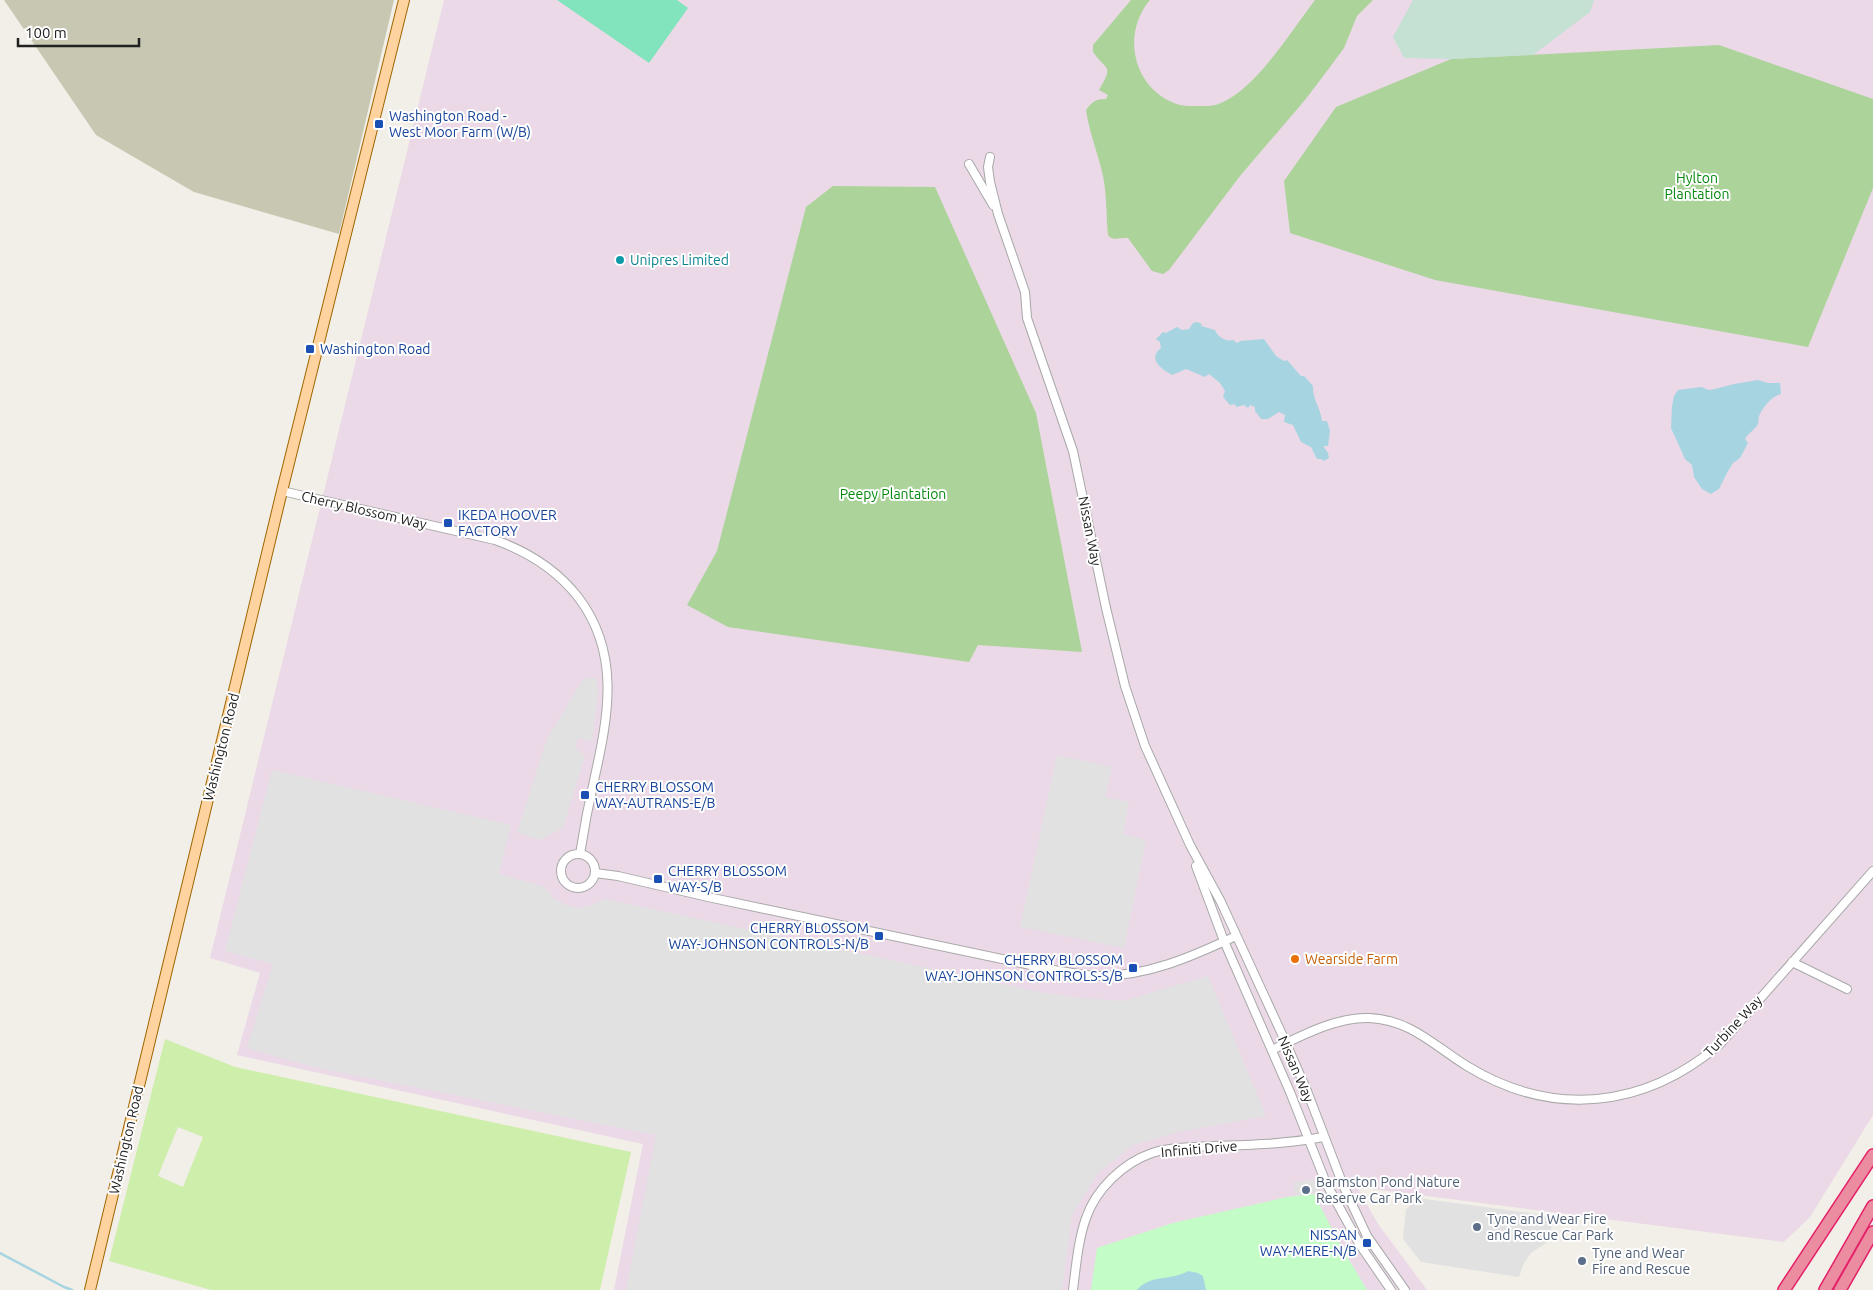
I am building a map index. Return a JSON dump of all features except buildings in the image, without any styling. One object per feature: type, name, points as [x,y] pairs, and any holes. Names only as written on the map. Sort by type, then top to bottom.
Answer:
[{"type":"highway","points":[[1784,1290],[1873,1155]]},
{"type":"highway","points":[[1826,1290],[1873,1206]]},
{"type":"highway","points":[[1840,1290],[1873,1232]]},
{"type":"main road","name":"Washington Road","points":[[90,1290],[282,491],[404,0]]},
{"type":"street","points":[[990,157],[988,167],[990,182],[998,214]]},
{"type":"street","points":[[968,164],[998,214]]},
{"type":"street","name":"Nissan Way","points":[[998,214],[1025,292],[1027,318],[1073,451],[1106,608],[1125,686],[1145,746],[1190,846],[1220,902],[1286,1043],[1307,1091],[1335,1168],[1367,1236],[1405,1290]]},
{"type":"street","name":"Cherry Blossom Way","points":[[282,491],[495,540],[513,546],[553,570],[574,591],[597,628],[602,643],[608,676],[605,724],[580,854]]},
{"type":"street","name":"Nissan Way","points":[[1190,846],[1224,941],[1334,1199],[1360,1245],[1391,1290]]},
{"type":"street","points":[[580,854],[590,858],[595,873],[586,886],[575,887],[566,882],[562,873],[563,863],[570,856],[580,854]]},
{"type":"street","name":"Turbine Way","points":[[1272,1050],[1342,1022],[1363,1018],[1378,1019],[1408,1027],[1466,1066],[1516,1090],[1552,1098],[1586,1099],[1605,1098],[1644,1089],[1663,1082],[1702,1059],[1735,1029],[1873,871]]},
{"type":"street","points":[[595,873],[618,876],[718,899],[1085,975],[1110,976],[1143,972],[1163,967],[1236,936]]},
{"type":"street","points":[[1792,962],[1847,988]]},
{"type":"street","name":"Infiniti Drive","points":[[1073,1290],[1081,1233],[1091,1205],[1108,1182],[1130,1165],[1162,1150],[1288,1143],[1323,1136]]},
{"type":"shaded area","points":[[4,0],[394,0],[339,234],[194,192],[96,135]]},
{"type":"shaded area","points":[[444,0],[1873,0],[1873,1115],[1810,1217],[1784,1242],[1357,1187],[1378,1224],[1427,1290],[614,1290],[643,1144],[237,1055],[260,973],[210,958]]},
{"type":"shaded area","points":[[1413,0],[1594,0],[1590,12],[1533,55],[1451,59],[1404,58],[1393,37]]},
{"type":"shaded area","points":[[584,678],[596,678],[598,693],[592,741],[578,738],[575,748],[585,756],[563,828],[540,840],[517,832],[547,739]]},
{"type":"shaded area","points":[[1057,755],[1112,767],[1105,797],[1129,802],[1123,834],[1146,840],[1124,948],[1020,927]]},
{"type":"shaded area","points":[[272,770],[511,825],[499,874],[545,887],[554,899],[578,908],[593,905],[605,899],[1044,993],[1083,998],[1123,1001],[1208,976],[1266,1116],[1179,1132],[1133,1145],[1097,1174],[1072,1215],[1062,1290],[626,1290],[656,1135],[318,1068],[247,1048],[273,964],[225,951]]},
{"type":"shaded area","name":"Barmston Pond Nature Reserve Car Park","points":[[1313,1179],[1318,1192],[1295,1195],[1293,1183]]},
{"type":"shaded area","name":"Tyne and Wear Fire and Rescue Car Park","points":[[1417,1198],[1553,1216],[1549,1241],[1531,1253],[1524,1263],[1519,1277],[1421,1262],[1403,1239],[1406,1210]]},
{"type":"green space","points":[[557,0],[677,0],[688,8],[649,63]]},
{"type":"green space","points":[[1131,0],[1150,0],[1141,14],[1136,29],[1134,45],[1136,61],[1142,75],[1152,88],[1164,98],[1182,105],[1205,106],[1221,103],[1234,96],[1247,85],[1272,58],[1315,0],[1373,0],[1357,16],[1344,48],[1305,100],[1240,176],[1169,270],[1163,274],[1152,271],[1128,238],[1114,239],[1108,235],[1104,183],[1086,110],[1094,102],[1106,99],[1108,95],[1099,90],[1106,76],[1107,69],[1093,52],[1093,45]]},
{"type":"green space","name":"Hylton Plantation","points":[[1719,45],[1873,99],[1873,188],[1808,347],[1435,280],[1290,233],[1284,181],[1336,107],[1451,59]]},
{"type":"green space","name":"Peepy Plantation","points":[[833,186],[935,187],[1036,413],[1082,652],[978,645],[969,662],[728,627],[687,605],[717,551],[806,207]]},
{"type":"green space","points":[[165,1039],[235,1067],[631,1152],[600,1290],[211,1290],[109,1261]],"holes":[[[178,1127],[203,1137],[183,1187],[158,1176]]]},
{"type":"green space","points":[[1314,1194],[1342,1248],[1367,1290],[1091,1290],[1097,1248],[1173,1223],[1287,1197]]},
{"type":"water","points":[[1193,323],[1202,324],[1201,326],[1215,330],[1222,338],[1233,340],[1237,343],[1240,341],[1264,339],[1276,356],[1284,361],[1287,360],[1301,376],[1304,376],[1313,386],[1322,421],[1327,421],[1330,431],[1328,446],[1323,446],[1329,458],[1324,461],[1317,459],[1311,447],[1301,442],[1293,425],[1284,422],[1285,415],[1279,412],[1268,419],[1261,419],[1255,411],[1255,407],[1250,405],[1248,408],[1244,405],[1236,407],[1235,404],[1230,405],[1223,397],[1225,391],[1220,383],[1209,374],[1205,377],[1186,369],[1172,375],[1160,367],[1155,360],[1157,352],[1161,348],[1160,342],[1156,339],[1163,332],[1166,333],[1177,327],[1182,330],[1189,329]]},
{"type":"water","points":[[1758,380],[1768,383],[1780,383],[1781,394],[1771,400],[1763,409],[1759,416],[1758,424],[1745,439],[1748,443],[1740,458],[1733,463],[1719,489],[1711,494],[1702,489],[1694,477],[1692,465],[1685,459],[1671,428],[1674,396],[1678,390],[1701,387],[1709,390]]},
{"type":"water","points":[[1188,1271],[1203,1276],[1206,1290],[1137,1290],[1148,1282]]},
{"type":"waterway","points":[[0,1253],[72,1290]]},
{"type":"place","name":"Washington Road - West Moor Farm (W/B)","points":[[379,124]]},
{"type":"place","name":"Unipres Limited","points":[[620,260]]},
{"type":"place","name":"Washington Road","points":[[310,349]]},
{"type":"place","name":"IKEDA HOOVER FACTORY","points":[[448,523]]},
{"type":"place","name":"CHERRY BLOSSOM WAY-AUTRANS-E/B","points":[[585,795]]},
{"type":"place","name":"CHERRY BLOSSOM WAY-S/B","points":[[658,879]]},
{"type":"place","name":"CHERRY BLOSSOM WAY-JOHNSON CONTROLS-N/B","points":[[879,936]]},
{"type":"place","name":"Wearside Farm","points":[[1295,959]]},
{"type":"place","name":"CHERRY BLOSSOM WAY-JOHNSON CONTROLS-S/B","points":[[1133,968]]},
{"type":"place","name":"Barmston Pond Nature Reserve Car Park","points":[[1306,1190]]},
{"type":"place","name":"Tyne and Wear Fire and Rescue Car Park","points":[[1477,1227]]},
{"type":"place","name":"NISSAN WAY-MERE-N/B","points":[[1367,1243]]},
{"type":"place","name":"Tyne and Wear Fire and Rescue","points":[[1582,1261]]}]
